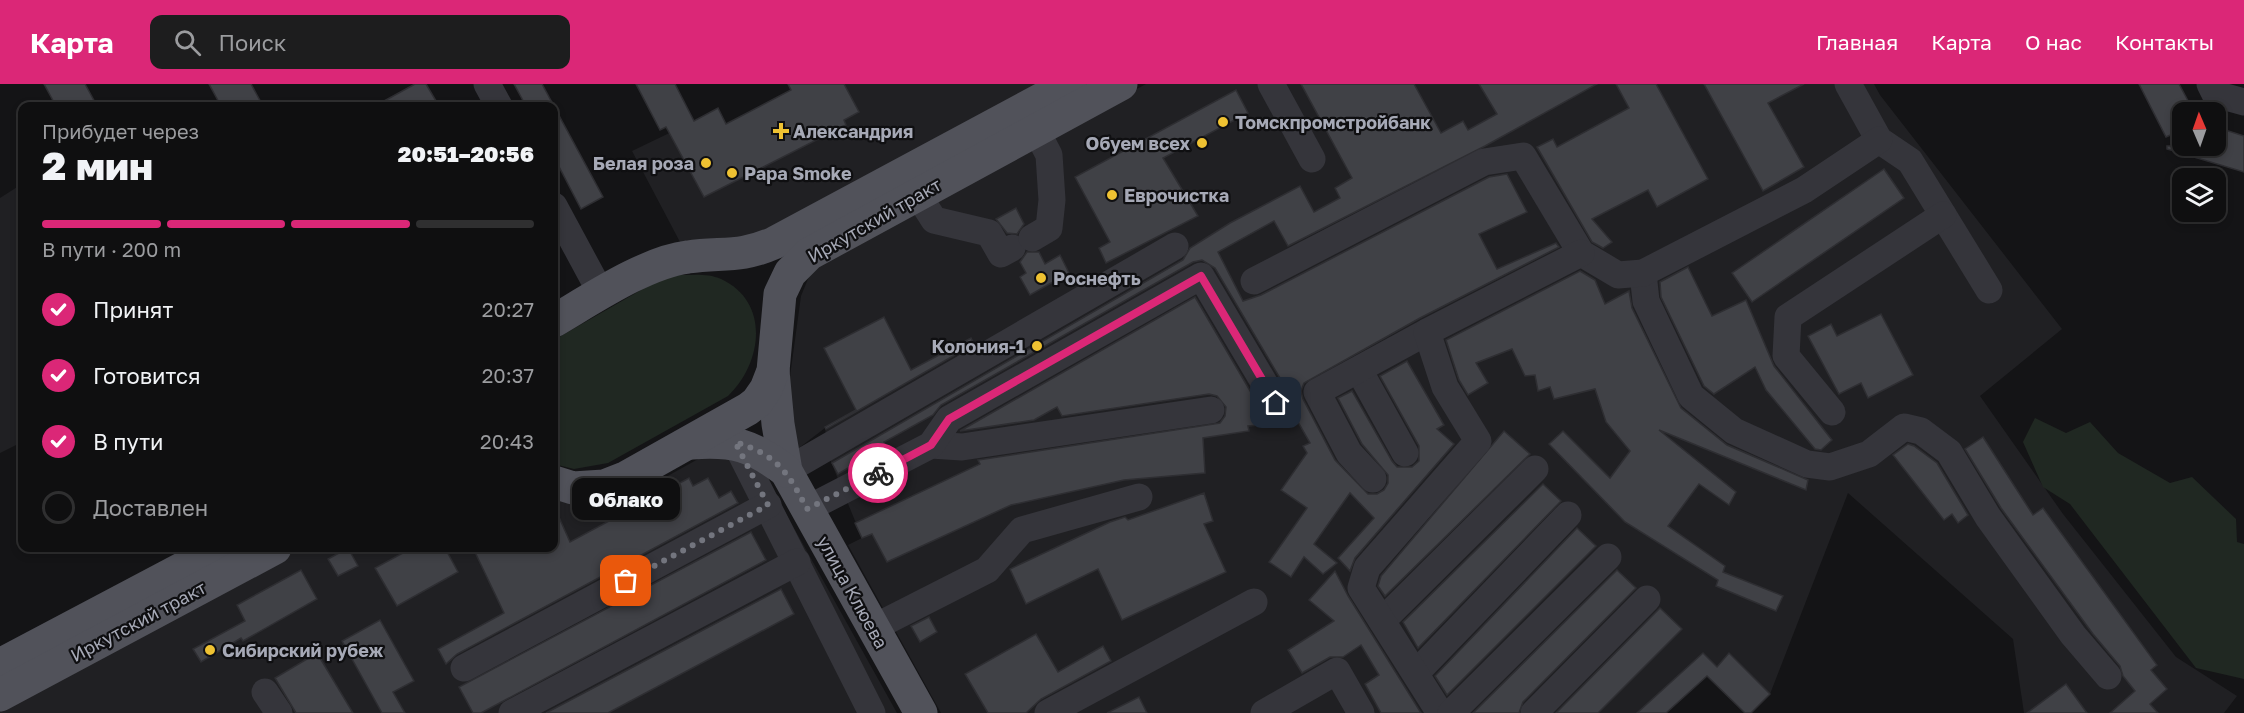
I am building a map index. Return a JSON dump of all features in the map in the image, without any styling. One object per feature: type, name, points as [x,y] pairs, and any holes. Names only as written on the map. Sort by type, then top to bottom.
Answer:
[{"type":"main road","name":"Иркутский тракт","points":[[558,319],[660,264],[687,256],[746,254],[768,246],[1070,84]]},
{"type":"main road","name":"Иркутский тракт","points":[[558,483],[573,488],[604,486],[627,477],[748,410],[766,389],[773,370],[780,294],[790,273],[809,254],[1121,84]]},
{"type":"main road","name":"улица Клюева","points":[[773,370],[778,424],[786,471],[921,713]]},
{"type":"main road","name":"улица Клюева","points":[[687,443],[735,442],[759,452],[786,471]]},
{"type":"main road","name":"Иркутский тракт","points":[[0,665],[213,552]]},
{"type":"main road","name":"Иркутский тракт","points":[[0,695],[268,552]]},
{"type":"street","points":[[487,84],[497,102]]},
{"type":"street","points":[[1271,84],[1312,159]]},
{"type":"street","points":[[1848,84],[1879,140],[1910,161],[1989,290]]},
{"type":"street","points":[[2210,84],[2215,94],[2244,102]]},
{"type":"street","points":[[918,195],[934,220],[989,233],[1001,254],[1022,243],[1049,228],[1052,200],[1049,154],[1036,130]]},
{"type":"street","points":[[1254,281],[1484,162],[1523,156],[1581,253],[1618,275],[1643,273],[1804,190],[1879,140]]},
{"type":"street","points":[[558,213],[601,294]]},
{"type":"street","points":[[1832,412],[1786,356],[1788,317],[1943,215]]},
{"type":"street","points":[[786,471],[1175,246]]},
{"type":"street","points":[[1373,479],[1349,453],[1317,392],[1427,332],[1581,253]]},
{"type":"street","points":[[1643,273],[1646,301],[1691,396],[1734,431],[1807,464],[1830,467],[1869,454],[1904,427],[1921,431],[1949,452],[1988,517],[2073,635],[2108,676]]},
{"type":"street","points":[[807,509],[931,445],[949,419],[1201,276],[1276,403]]},
{"type":"street","points":[[1427,332],[1445,387],[1478,441],[1367,568],[1361,588],[1440,713]]},
{"type":"street","points":[[1359,370],[1405,453]]},
{"type":"street","points":[[931,445],[962,447],[1211,410]]},
{"type":"street","points":[[735,442],[872,713]]},
{"type":"street","points":[[1382,621],[1535,469]]},
{"type":"street","points":[[873,628],[987,570],[1022,530],[1139,497]]},
{"type":"street","points":[[464,668],[768,505]]},
{"type":"street","points":[[1416,674],[1569,515]]},
{"type":"street","points":[[1451,713],[1608,557]]},
{"type":"street","points":[[512,713],[797,562]]},
{"type":"street","points":[[1534,713],[1647,599]]},
{"type":"street","points":[[1048,713],[1254,602]]},
{"type":"street","points":[[1264,713],[1337,671],[1361,713]]},
{"type":"shaded area","points":[[807,84],[1045,84],[769,229],[747,236],[680,242],[632,151],[684,126],[699,157]]},
{"type":"shaded area","points":[[1146,84],[1874,84],[1880,95],[2062,329],[1980,396],[2063,514],[2176,657],[2237,696],[2224,713],[2024,713],[2013,639],[1848,493],[1770,694],[1751,713],[1745,713],[1707,676],[1666,713],[941,713],[848,545],[862,538],[829,457],[825,428],[795,451],[787,398],[801,296],[810,274],[824,257]]},
{"type":"shaded area","points":[[18,187],[18,444],[0,453],[0,198]]},
{"type":"shaded area","points":[[679,275],[716,277],[737,289],[748,302],[754,318],[756,334],[754,351],[740,383],[728,396],[608,463],[574,469],[558,465],[558,338],[662,278]]},
{"type":"shaded area","points":[[2035,418],[2066,433],[2090,422],[2118,453],[2170,483],[2192,477],[2236,519],[2237,542],[2244,544],[2244,679],[2196,668],[2070,504],[2043,487],[2023,442]]},
{"type":"shaded area","points":[[728,455],[765,476],[897,713],[0,713],[0,708],[289,552],[558,552],[558,497],[606,501],[637,493],[700,458]]},
{"type":"building","points":[[44,84],[85,84],[95,102],[54,102]]},
{"type":"building","points":[[209,84],[251,84],[261,102],[219,102]]},
{"type":"building","points":[[415,84],[426,84],[437,102],[382,102]]},
{"type":"building","points":[[514,84],[542,84],[552,102],[524,102]]},
{"type":"building","points":[[636,84],[675,84],[694,121],[718,108],[726,124],[791,90],[788,84],[844,84],[859,112],[844,120],[846,125],[704,197],[666,127],[660,130]]},
{"type":"building","points":[[1301,84],[1414,84],[1441,133],[1463,121],[1468,130],[1497,114],[1479,84],[1597,84],[1485,146],[1288,246],[1274,221],[1218,252],[1243,301],[1261,295],[1489,177],[1507,174],[1527,212],[1479,234],[1497,269],[1556,243],[1559,247],[1420,318],[1304,383],[1301,391],[1303,399],[1335,460],[1368,494],[1377,494],[1384,490],[1388,483],[1388,475],[1362,444],[1338,398],[1352,391],[1392,461],[1397,467],[1412,467],[1419,461],[1419,446],[1380,376],[1407,361],[1444,425],[1437,429],[1454,444],[1355,558],[1350,571],[1338,558],[1374,518],[1350,493],[1314,544],[1337,563],[1323,574],[1304,557],[1291,577],[1269,562],[1307,508],[1281,490],[1307,453],[1303,446],[1310,443],[1290,408],[1290,395],[1215,268],[1202,260],[1193,262],[941,405],[933,415],[884,442],[886,446],[838,474],[832,463],[1183,260],[1190,248],[1230,223],[1300,186],[1314,212],[1340,198],[1335,188],[1352,178]]},
{"type":"building","points":[[1616,84],[1656,84],[1708,179],[1657,207],[1648,190],[1592,219],[1612,242],[1603,248],[1592,242],[1537,147],[1553,139],[1557,147],[1629,108]]},
{"type":"building","points":[[1704,84],[1804,84],[1768,103],[1804,167],[1763,191]]},
{"type":"building","points":[[2139,84],[2179,84],[2189,102],[2172,102],[2172,134],[2166,137]]},
{"type":"building","points":[[1236,90],[1248,113],[1163,158],[1198,216],[1106,263],[1099,248],[1110,242],[1075,177]]},
{"type":"building","points":[[558,113],[603,197],[581,209],[558,165]]},
{"type":"building","points":[[2226,130],[2244,136],[2244,172],[2190,156],[2226,156]]},
{"type":"building","points":[[1884,169],[1904,198],[1752,302],[1732,273]]},
{"type":"building","points":[[1016,208],[1024,224],[1017,234],[1007,233],[996,219]]},
{"type":"building","points":[[1027,252],[1039,252],[1045,264],[1060,255],[1069,273],[1030,295],[1020,277],[1026,273],[1020,262]]},
{"type":"building","points":[[1688,267],[1712,316],[1746,300],[1774,366],[1832,440],[1821,450],[1815,449],[1766,390],[1755,367],[1714,394],[1704,386],[1661,297],[1660,282]]},
{"type":"building","points":[[1580,271],[1595,280],[1605,304],[1629,291],[1632,308],[1681,408],[1727,445],[1808,480],[1806,490],[1659,430],[1736,492],[1729,505],[1699,484],[1668,526],[1725,566],[1723,572],[1783,596],[1776,611],[1716,586],[1718,580],[1625,522],[1549,444],[1563,431],[1610,478],[1630,451],[1606,422],[1595,389],[1554,399],[1550,387],[1538,391],[1535,375],[1525,376],[1512,349],[1476,363],[1488,383],[1468,395],[1459,380],[1446,340]]},
{"type":"building","points":[[1195,297],[1259,406],[1261,425],[1248,426],[1249,431],[1203,438],[1205,473],[1124,480],[1011,505],[887,562],[872,534],[862,538],[855,523],[980,464],[978,460],[1220,423],[1225,416],[1226,407],[1217,396],[1209,394],[1062,416],[1057,407],[1034,420],[960,431]]},
{"type":"building","points":[[1881,314],[1913,375],[1868,398],[1861,383],[1839,394],[1808,336],[1831,324],[1837,336]]},
{"type":"building","points":[[884,317],[911,370],[971,338],[974,344],[826,429],[825,427],[856,410],[824,348]]},
{"type":"building","points":[[1504,431],[1530,454],[1385,596],[1378,586],[1381,576]]},
{"type":"building","points":[[1983,437],[2033,515],[2043,508],[2157,665],[2151,670],[2167,689],[2150,704],[2158,713],[2110,713],[2135,691],[2123,676],[2120,666],[2093,634],[2001,508],[1965,449]]},
{"type":"building","points":[[1908,444],[1937,463],[1968,515],[1958,523],[1952,514],[1944,520],[1893,455]]},
{"type":"building","points":[[689,478],[693,486],[708,478],[719,498],[731,491],[738,503],[457,654],[446,664],[438,649],[504,613],[475,552],[558,552],[558,515],[570,542]]},
{"type":"building","points":[[1543,484],[1561,501],[1418,648],[1403,622]]},
{"type":"building","points":[[1204,493],[1213,521],[1204,524],[1226,572],[1122,620],[1098,569],[1026,604],[1010,569],[1110,522],[1125,517],[1128,520]]},
{"type":"building","points":[[1577,528],[1596,546],[1447,695],[1435,676]]},
{"type":"building","points":[[751,532],[766,560],[481,713],[473,713],[459,687]]},
{"type":"building","points":[[341,552],[350,552],[358,566],[338,576],[328,559]]},
{"type":"building","points":[[405,552],[447,552],[458,572],[397,606],[375,568]]},
{"type":"building","points":[[301,570],[317,599],[243,641],[241,638],[201,662],[193,649],[245,621],[237,605]]},
{"type":"building","points":[[1617,570],[1636,588],[1523,702],[1519,713],[1473,713]]},
{"type":"building","points":[[1335,571],[1348,596],[1421,713],[1381,713],[1365,684],[1379,675],[1361,645],[1343,657],[1330,657],[1302,673],[1288,650],[1334,621],[1309,600]]},
{"type":"building","points":[[781,589],[794,614],[608,713],[546,713]]},
{"type":"building","points":[[1660,608],[1682,629],[1598,713],[1556,713]]},
{"type":"building","points":[[929,617],[937,632],[920,642],[911,626]]},
{"type":"building","points":[[380,620],[414,681],[393,692],[405,713],[382,713],[342,641]]},
{"type":"building","points":[[1036,634],[1058,672],[1103,646],[1111,661],[1041,699],[1026,713],[988,713],[965,674]]},
{"type":"building","points":[[317,653],[353,713],[296,713],[275,678]]},
{"type":"building","points":[[1703,653],[1717,667],[1729,653],[1770,694],[1751,713],[1745,713],[1707,676],[1666,713],[1637,713]]},
{"type":"building","points":[[2066,684],[2087,713],[2027,713]]},
{"type":"building","points":[[1139,697],[1147,713],[1107,713]]},
{"type":"way so far","points":[[626,581],[768,505],[735,442],[768,457],[786,471],[807,509],[878,473]]},
{"type":"place","name":"Томскпромстройбанк","points":[[1223,122]]},
{"type":"place","name":"Александрия","points":[[781,131]]},
{"type":"place","name":"Обуем всех","points":[[1202,143]]},
{"type":"place","name":"Белая роза","points":[[706,163]]},
{"type":"place","name":"Papa Smoke","points":[[732,173]]},
{"type":"place","name":"Еврочистка","points":[[1112,195]]},
{"type":"place","name":"Роснефть","points":[[1041,278]]},
{"type":"place","name":"Колония-1","points":[[1037,346]]},
{"type":"place","name":"Облако","points":[[626,581]]},
{"type":"place","name":"Сибирский рубеж","points":[[210,650]]},
{"type":"route","points":[[878,473],[931,445],[949,419],[1201,276],[1276,403]]}]
